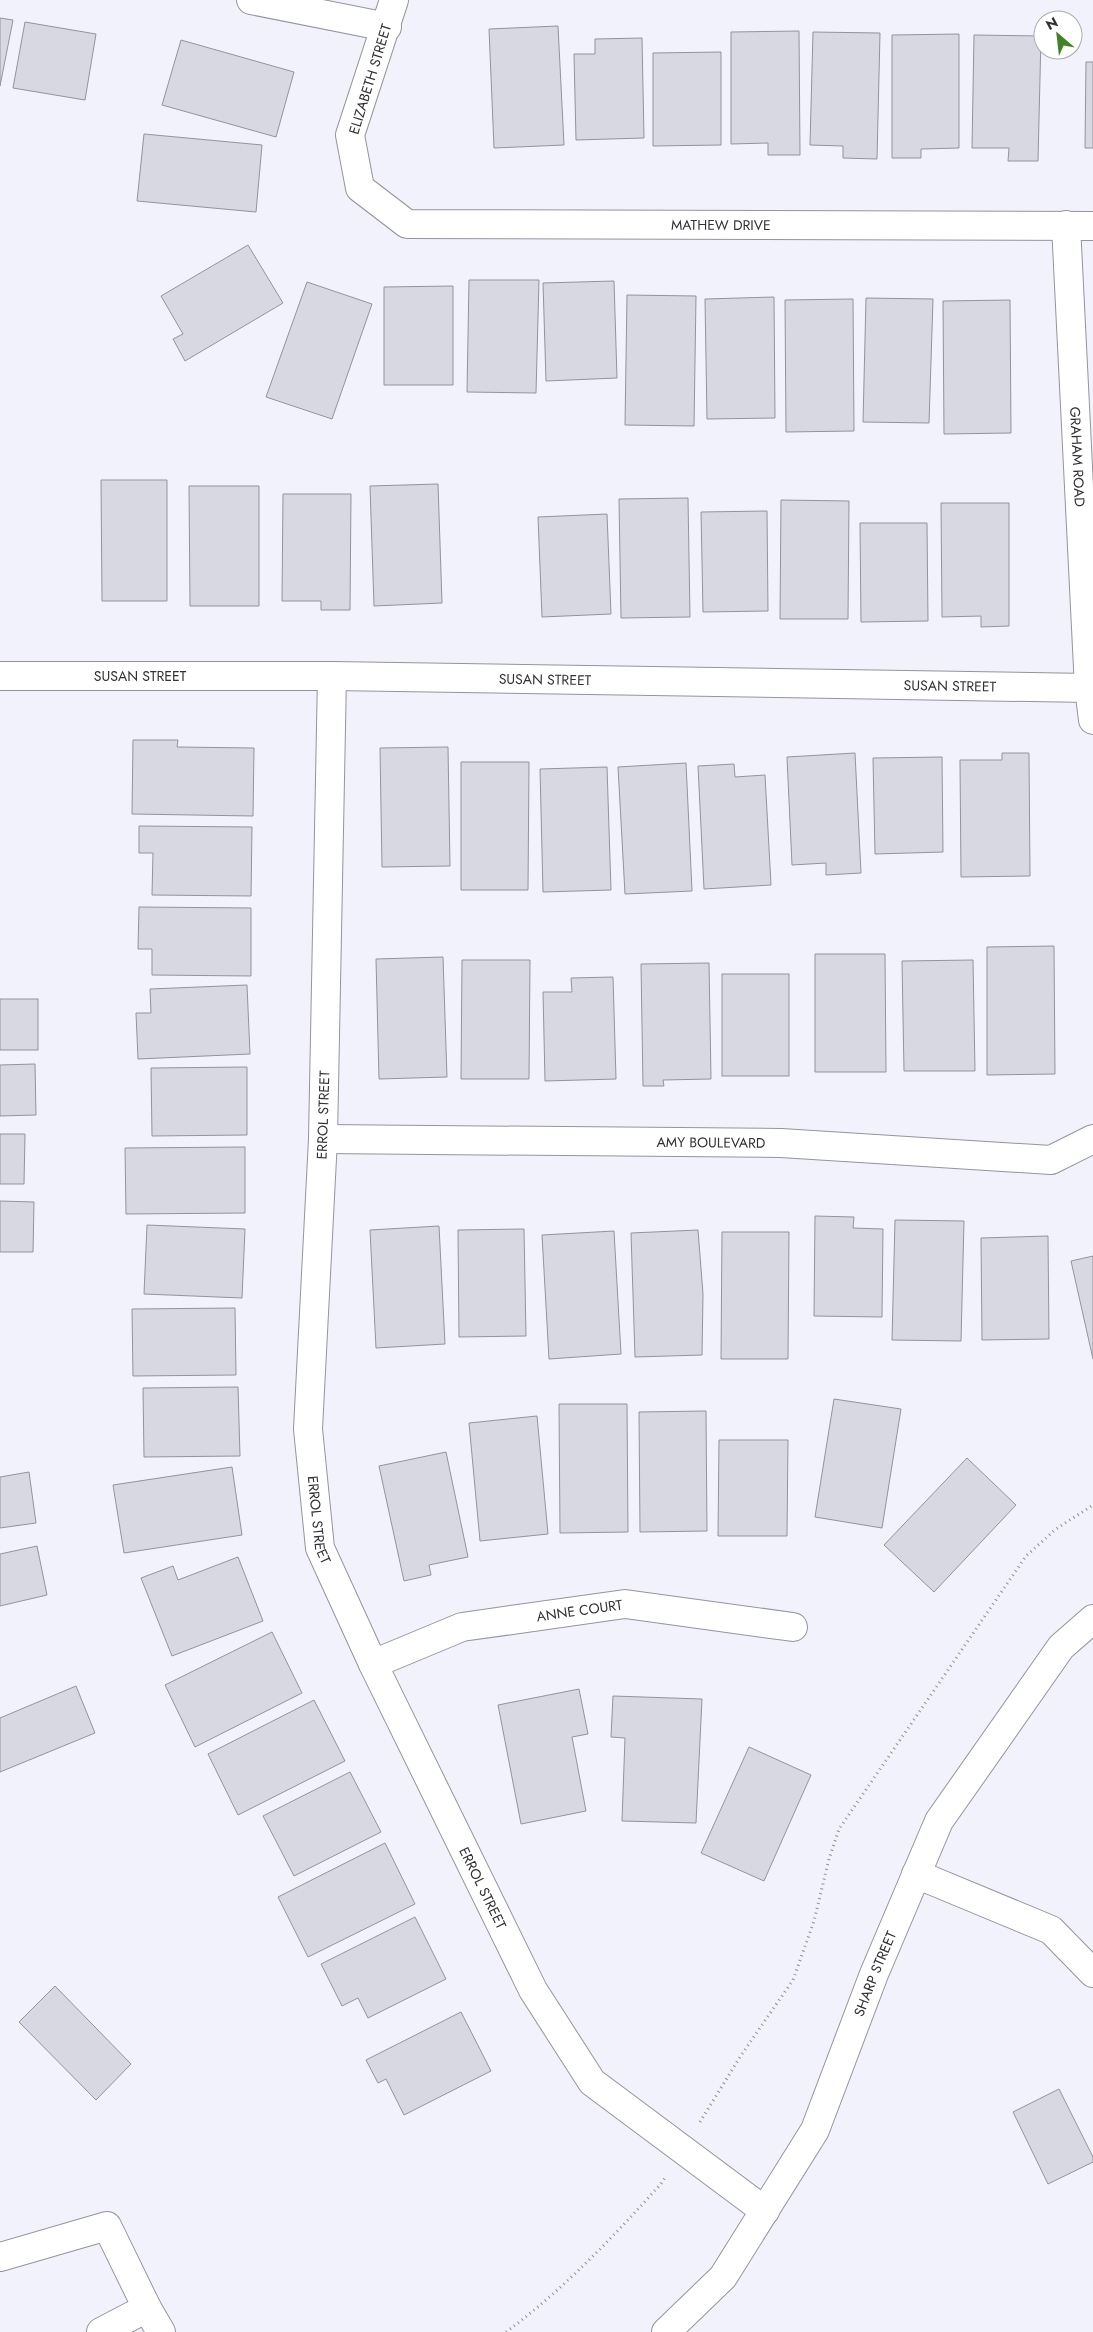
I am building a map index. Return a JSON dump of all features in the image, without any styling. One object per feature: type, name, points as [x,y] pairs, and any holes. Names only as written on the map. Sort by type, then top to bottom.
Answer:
[{"type":"street","points":[[251,0],[387,27]]},
{"type":"street","name":"ELIZABETH STREET","points":[[360,188],[350,135],[387,27],[394,0]]},
{"type":"street","name":"MATHEW DRIVE","points":[[360,188],[406,224],[1093,226]]},
{"type":"street","name":"GRAHAM ROAD","points":[[1066,225],[1089,688],[1093,720]]},
{"type":"street","name":"SUSAN STREET","points":[[0,676],[332,676],[1089,688]]},
{"type":"street","name":"ERROL STREET","points":[[332,676],[323,1139],[308,1429],[320,1548],[373,1664],[538,1999],[592,2082],[681,2151],[765,2211]]},
{"type":"street","name":"AMY BOULEVARD","points":[[323,1139],[781,1143],[1051,1160],[1093,1139]]},
{"type":"street","name":"ANNE COURT","points":[[373,1664],[462,1627],[625,1604],[793,1627]]},
{"type":"street","name":"SHARP STREET","points":[[666,2332],[723,2277],[815,2130],[874,1974],[944,1813],[1061,1647],[1093,1618]]},
{"type":"street","points":[[916,1874],[1051,1930],[1093,1972]]},
{"type":"street","points":[[0,2257],[107,2226],[147,2308],[161,2332]]},
{"type":"street","points":[[100,2332],[147,2308]]},
{"type":"path","points":[[506,2332],[528,2316],[596,2255],[660,2186],[740,2057],[794,1980],[814,1921],[828,1859],[839,1829],[1026,1556],[1056,1529],[1093,1505]]},
{"type":"building","points":[[0,18],[13,20],[0,86]]},
{"type":"building","points":[[25,22],[96,34],[85,100],[13,88]]},
{"type":"building","points":[[558,26],[564,145],[494,148],[489,29]]},
{"type":"building","points":[[799,31],[800,155],[768,155],[768,143],[731,144],[731,32]]},
{"type":"building","points":[[813,32],[880,33],[877,159],[843,158],[843,146],[810,145]]},
{"type":"building","points":[[959,34],[959,148],[921,149],[921,158],[892,158],[892,35]]},
{"type":"building","points":[[974,35],[1033,36],[1033,60],[1040,60],[1038,161],[1008,161],[1009,148],[972,148]]},
{"type":"building","points":[[642,38],[644,138],[576,140],[574,54],[595,54],[595,39]]},
{"type":"building","points":[[181,40],[294,72],[276,137],[162,105]]},
{"type":"building","points":[[721,52],[721,145],[653,146],[653,53]]},
{"type":"building","points":[[1086,62],[1093,62],[1093,148],[1085,148]]},
{"type":"building","points":[[144,134],[262,145],[256,212],[137,201]]},
{"type":"building","points":[[248,245],[283,303],[185,361],[173,339],[183,334],[161,296]]},
{"type":"building","points":[[469,280],[539,280],[536,393],[467,392]]},
{"type":"building","points":[[614,281],[617,378],[546,381],[543,283]]},
{"type":"building","points":[[307,282],[372,304],[332,419],[266,397]]},
{"type":"building","points":[[453,286],[453,385],[384,385],[384,287]]},
{"type":"building","points":[[627,295],[696,296],[694,426],[625,425]]},
{"type":"building","points":[[774,297],[775,418],[707,419],[705,299]]},
{"type":"building","points":[[866,298],[933,299],[929,423],[863,422]]},
{"type":"building","points":[[853,299],[854,431],[786,432],[785,300]]},
{"type":"building","points":[[1010,300],[1011,433],[944,434],[943,301]]},
{"type":"building","points":[[101,480],[167,480],[167,601],[102,601]]},
{"type":"building","points":[[438,484],[442,603],[374,606],[370,486]]},
{"type":"building","points":[[189,486],[259,486],[259,606],[190,606]]},
{"type":"building","points":[[283,494],[351,494],[350,610],[321,610],[321,601],[282,601]]},
{"type":"building","points":[[688,498],[690,617],[621,618],[619,499]]},
{"type":"building","points":[[781,500],[849,501],[848,619],[780,619]]},
{"type":"building","points":[[941,503],[1009,503],[1009,626],[981,627],[981,616],[942,617]]},
{"type":"building","points":[[767,511],[768,611],[703,612],[701,512]]},
{"type":"building","points":[[607,514],[611,614],[542,617],[538,517]]},
{"type":"building","points":[[860,523],[927,523],[928,621],[861,622]]},
{"type":"building","points":[[133,740],[178,740],[177,747],[254,748],[253,816],[132,814]]},
{"type":"building","points":[[448,747],[450,866],[382,867],[380,748]]},
{"type":"building","points":[[855,753],[861,873],[826,875],[826,863],[792,865],[787,757]]},
{"type":"building","points":[[1002,753],[1029,753],[1030,876],[961,877],[960,760],[1002,760]]},
{"type":"building","points":[[942,757],[943,852],[875,854],[873,758]]},
{"type":"building","points":[[461,762],[529,762],[528,890],[461,890]]},
{"type":"building","points":[[686,763],[692,891],[625,894],[618,767]]},
{"type":"building","points":[[734,764],[735,777],[765,775],[771,885],[704,889],[698,766]]},
{"type":"building","points":[[607,767],[611,890],[543,892],[540,769]]},
{"type":"building","points":[[139,826],[252,827],[251,896],[152,895],[153,853],[139,853]]},
{"type":"building","points":[[139,907],[251,908],[251,976],[152,975],[152,949],[138,949]]},
{"type":"building","points":[[1054,946],[1055,1074],[987,1075],[987,947]]},
{"type":"building","points":[[815,954],[885,954],[886,1072],[815,1072]]},
{"type":"building","points":[[443,957],[447,1077],[379,1079],[376,959]]},
{"type":"building","points":[[462,960],[530,960],[529,1079],[461,1079]]},
{"type":"building","points":[[973,960],[975,1071],[904,1071],[902,961]]},
{"type":"building","points":[[709,963],[711,1079],[663,1080],[664,1086],[643,1086],[641,964]]},
{"type":"building","points":[[722,974],[789,974],[789,1076],[722,1076]]},
{"type":"building","points":[[613,977],[616,1079],[545,1081],[543,992],[572,992],[571,978]]},
{"type":"building","points":[[247,985],[250,1054],[138,1059],[136,1013],[151,1013],[150,989]]},
{"type":"building","points":[[0,999],[38,999],[38,1050],[0,1050]]},
{"type":"building","points":[[35,1064],[36,1115],[0,1116],[0,1065]]},
{"type":"building","points":[[247,1067],[247,1135],[152,1136],[151,1068]]},
{"type":"building","points":[[0,1134],[25,1134],[24,1184],[0,1184]]},
{"type":"building","points":[[245,1147],[245,1213],[126,1214],[125,1148]]},
{"type":"building","points":[[0,1201],[34,1202],[33,1252],[0,1252]]},
{"type":"building","points":[[815,1216],[854,1217],[853,1228],[883,1229],[882,1317],[814,1316]]},
{"type":"building","points":[[895,1220],[964,1221],[961,1341],[892,1340]]},
{"type":"building","points":[[147,1225],[245,1229],[242,1298],[144,1294]]},
{"type":"building","points":[[439,1226],[445,1344],[376,1348],[370,1230]]},
{"type":"building","points":[[524,1229],[526,1336],[459,1337],[458,1230]]},
{"type":"building","points":[[698,1230],[703,1294],[702,1355],[635,1357],[631,1233]]},
{"type":"building","points":[[614,1231],[621,1354],[549,1359],[542,1235]]},
{"type":"building","points":[[722,1232],[789,1232],[788,1359],[721,1359]]},
{"type":"building","points":[[1048,1236],[1049,1339],[982,1340],[981,1238]]},
{"type":"building","points":[[1093,1256],[1093,1359],[1071,1261]]},
{"type":"building","points":[[235,1308],[236,1375],[133,1376],[132,1309]]},
{"type":"building","points":[[238,1387],[240,1456],[144,1457],[143,1388]]},
{"type":"building","points":[[834,1399],[901,1409],[882,1528],[815,1517]]},
{"type":"building","points":[[559,1404],[627,1404],[628,1532],[560,1533]]},
{"type":"building","points":[[706,1411],[707,1531],[640,1532],[639,1412]]},
{"type":"building","points":[[537,1416],[548,1534],[480,1541],[469,1423]]},
{"type":"building","points":[[719,1440],[788,1440],[787,1536],[718,1536]]},
{"type":"building","points":[[446,1452],[468,1557],[429,1565],[431,1575],[404,1581],[379,1466]]},
{"type":"building","points":[[967,1458],[1016,1505],[934,1592],[884,1545]]},
{"type":"building","points":[[232,1467],[242,1535],[124,1553],[113,1485]]},
{"type":"building","points":[[29,1472],[36,1523],[0,1528],[0,1477]]},
{"type":"building","points":[[37,1546],[47,1595],[0,1606],[0,1554]]},
{"type":"building","points":[[238,1557],[263,1621],[172,1656],[141,1578],[173,1566],[178,1580]]},
{"type":"building","points":[[272,1632],[302,1693],[195,1747],[165,1685]]},
{"type":"building","points":[[76,1686],[95,1733],[0,1772],[0,1718]]},
{"type":"building","points":[[579,1689],[588,1734],[572,1737],[586,1811],[521,1824],[498,1705]]},
{"type":"building","points":[[613,1696],[702,1699],[696,1823],[622,1821],[625,1738],[611,1737]]},
{"type":"building","points":[[314,1700],[345,1761],[238,1815],[208,1754]]},
{"type":"building","points":[[749,1747],[811,1775],[764,1881],[701,1853]]},
{"type":"building","points":[[350,1772],[381,1832],[294,1876],[263,1816]]},
{"type":"building","points":[[385,1843],[415,1904],[308,1957],[278,1897]]},
{"type":"building","points":[[415,1917],[446,1979],[368,2018],[358,1998],[342,2006],[321,1964]]},
{"type":"building","points":[[55,1986],[131,2064],[96,2100],[19,2022]]},
{"type":"building","points":[[461,2012],[491,2071],[404,2115],[386,2079],[378,2083],[366,2060]]},
{"type":"building","points":[[1059,2089],[1093,2157],[1093,2162],[1048,2184],[1013,2112]]}]
